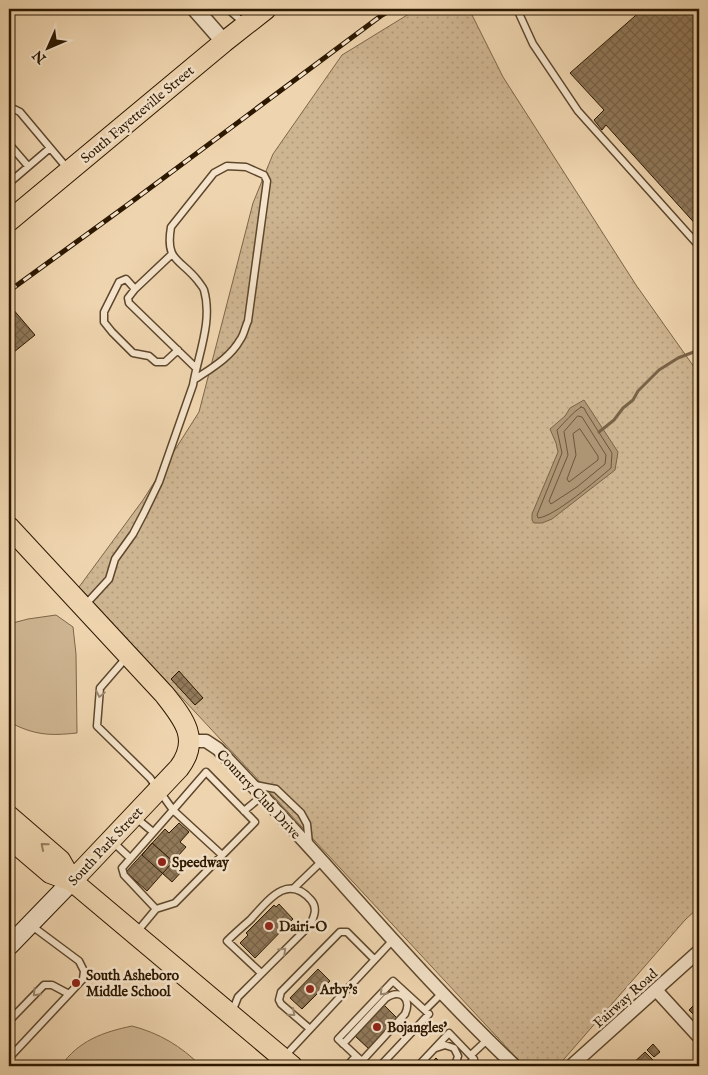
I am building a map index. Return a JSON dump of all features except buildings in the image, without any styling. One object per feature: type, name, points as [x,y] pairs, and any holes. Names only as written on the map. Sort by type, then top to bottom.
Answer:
[{"type":"main road","name":"South Fayetteville Street","points":[[9,221],[266,9]]},
{"type":"main road","points":[[9,527],[164,694],[182,716],[188,728],[190,741]]},
{"type":"main road","name":"South Park Street","points":[[9,946],[184,761],[188,753],[190,741]]},
{"type":"main road","points":[[9,816],[60,860],[72,881]]},
{"type":"main road","points":[[9,838],[50,873],[72,881],[287,1062]]},
{"type":"street","points":[[199,10],[224,42]]},
{"type":"street","name":"Country Club Drive","points":[[190,741],[206,742],[218,749],[392,940],[487,1040],[515,1066]]},
{"type":"street","name":"Fairway Road","points":[[571,1066],[699,952]]},
{"type":"street","points":[[656,990],[699,1037]]},
{"type":"lane","points":[[228,9],[245,25]]},
{"type":"lane","points":[[518,9],[533,44],[578,111],[699,246]]},
{"type":"lane","points":[[9,112],[14,109],[20,112],[70,171]]},
{"type":"lane","points":[[9,144],[28,166]]},
{"type":"lane","points":[[9,182],[50,148]]},
{"type":"lane","points":[[83,607],[109,579],[120,550],[133,534],[144,513],[159,482],[194,380],[204,332],[207,305],[204,288],[194,276],[176,261],[172,254],[169,237],[171,227],[214,173],[227,166],[246,168],[264,175],[267,182],[248,321],[241,339],[235,348],[194,380]]},
{"type":"lane","points":[[172,254],[128,298],[129,303],[196,368]]},
{"type":"lane","points":[[136,289],[126,279],[119,282],[104,312],[104,322],[133,353],[149,356],[156,362],[165,362],[178,350]]},
{"type":"lane","points":[[128,655],[100,688],[97,726],[150,778],[173,810],[222,855]]},
{"type":"lane","points":[[135,934],[156,908],[175,903],[255,822],[206,772],[122,868],[122,873],[156,908]]},
{"type":"lane","points":[[250,783],[276,789],[301,813],[308,824],[310,848]]},
{"type":"lane","points":[[244,811],[262,796]]},
{"type":"lane","points":[[134,815],[153,832]]},
{"type":"lane","points":[[111,840],[130,858]]},
{"type":"lane","points":[[260,972],[227,941],[272,895],[293,888],[322,861]]},
{"type":"lane","points":[[231,1015],[238,996],[260,972],[310,925],[314,918],[316,908],[314,903],[302,891],[293,888]]},
{"type":"lane","points":[[9,1058],[83,979],[84,971],[79,961],[30,924]]},
{"type":"lane","points":[[310,1029],[281,1004],[280,996],[336,934],[343,931],[348,932],[374,959]]},
{"type":"lane","points":[[287,1062],[310,1029],[392,940]]},
{"type":"lane","points":[[343,1044],[386,998],[393,994],[402,996],[406,1000],[408,1005],[405,1014],[365,1064],[343,1044],[338,1039],[393,981],[429,1014],[380,1066]]},
{"type":"lane","points":[[9,1021],[44,985],[52,985],[69,994]]},
{"type":"lane","points":[[425,1010],[443,992]]},
{"type":"lane","points":[[418,1066],[449,1033],[474,1059],[467,1066]]},
{"type":"lane","points":[[470,1056],[487,1040]]},
{"type":"lane","points":[[433,1050],[445,1045],[454,1048],[458,1056],[455,1066]]},
{"type":"lane","points":[[347,1066],[356,1056]]},
{"type":"shaded area","points":[[417,9],[465,9],[472,15],[503,77],[636,285],[699,374],[699,907],[685,920],[558,1066],[524,1066],[79,587],[143,500],[199,412],[253,203],[273,154],[342,55]]},
{"type":"shaded area","points":[[56,615],[73,627],[76,654],[77,733],[42,734],[26,730],[9,722],[9,624]]},
{"type":"shaded area","points":[[132,1026],[151,1032],[169,1041],[186,1052],[201,1066],[61,1066],[83,1044],[111,1031]]},
{"type":"water","points":[[584,400],[618,452],[615,470],[552,519],[542,523],[534,523],[532,514],[558,452],[550,429],[565,416],[570,408]]},
{"type":"waterway","points":[[599,432],[614,420],[623,408],[633,400],[638,391],[659,370],[678,358],[699,350]]},
{"type":"railway","points":[[9,291],[382,15],[393,9]]},
{"type":"place","name":"Speedway","points":[[162,862]]},
{"type":"place","name":"Dairi-O","points":[[269,926]]},
{"type":"place","name":"South Asheboro Middle School","points":[[76,983]]},
{"type":"place","name":"Arby's","points":[[310,989]]},
{"type":"place","name":"Bojangles'","points":[[377,1027]]}]
